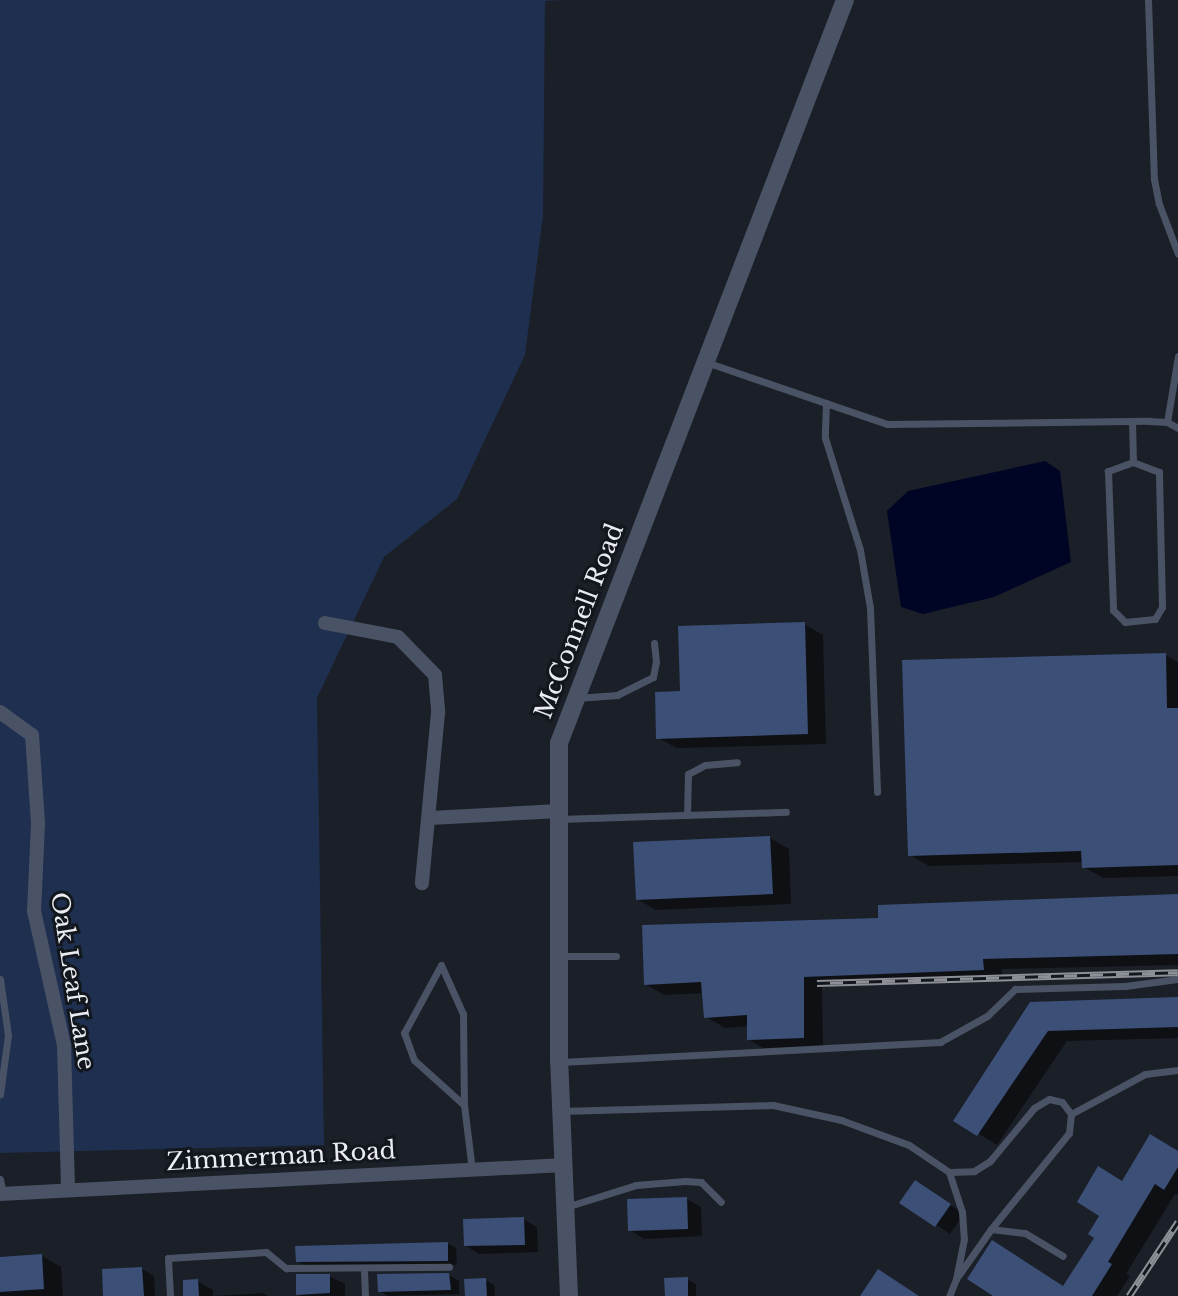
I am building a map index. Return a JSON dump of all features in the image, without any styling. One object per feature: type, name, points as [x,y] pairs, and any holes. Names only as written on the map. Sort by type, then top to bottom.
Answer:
[{"type":"street","name":"McConnell Road","points":[[569,1296],[559,1062],[559,743],[845,0]]},
{"type":"street","points":[[325,623],[398,637],[435,675],[438,713],[422,883]]},
{"type":"street","name":"Oak Leaf Lane","points":[[0,712],[32,735],[38,824],[34,911],[64,1045],[68,1190]]},
{"type":"street","points":[[430,818],[558,815]]},
{"type":"street","name":"Zimmerman Road","points":[[2,1194],[564,1165]]},
{"type":"lane","points":[[1148,0],[1154,179],[1159,204],[1178,254]]},
{"type":"lane","points":[[1167,422],[1178,356]]},
{"type":"lane","points":[[705,362],[887,424],[1132,421],[1167,422],[1178,428]]},
{"type":"lane","points":[[826,403],[825,438],[860,550],[870,608],[877,792]]},
{"type":"lane","points":[[1132,421],[1133,462]]},
{"type":"lane","points":[[1133,462],[1159,472],[1162,607],[1155,619],[1125,622],[1113,610],[1108,471],[1133,462]]},
{"type":"lane","points":[[576,698],[617,695],[653,677],[656,662],[654,643]]},
{"type":"lane","points":[[687,815],[688,774],[705,765],[737,762]]},
{"type":"lane","points":[[558,815],[786,812]]},
{"type":"lane","points":[[560,956],[616,956]]},
{"type":"lane","points":[[464,1105],[414,1060],[404,1033],[441,965],[463,1014],[464,1105],[472,1170]]},
{"type":"lane","points":[[0,979],[8,1035],[0,1094]]},
{"type":"lane","points":[[559,1062],[940,1042],[987,1016],[1015,989],[1125,986],[1178,979]]},
{"type":"lane","points":[[1071,1114],[1145,1074],[1178,1070]]},
{"type":"lane","points":[[561,1111],[773,1105],[841,1120],[909,1145],[949,1172],[974,1171],[990,1161],[1034,1108],[1049,1099],[1062,1102],[1071,1114],[1069,1133],[991,1229],[956,1279]]},
{"type":"lane","points":[[949,1172],[962,1212],[964,1239],[956,1279],[949,1296]]},
{"type":"lane","points":[[0,1179],[2,1194]]},
{"type":"lane","points":[[565,1207],[636,1185],[685,1181],[701,1182],[721,1202]]},
{"type":"lane","points":[[991,1229],[1025,1233],[1063,1256]]},
{"type":"lane","points":[[170,1296],[168,1258],[266,1252],[286,1268],[449,1267]]},
{"type":"lane","points":[[364,1269],[365,1296]]},
{"type":"shaded area","points":[[0,0],[563,0],[545,1],[543,216],[525,355],[457,499],[384,557],[317,698],[324,1145],[0,1153]]},
{"type":"shaded area","points":[[1045,461],[1060,471],[1071,562],[994,597],[923,614],[901,607],[887,511],[908,491]]},
{"type":"building","points":[[805,622],[808,734],[656,739],[655,692],[680,691],[678,626]]},
{"type":"building","points":[[1166,653],[1167,708],[1178,708],[1178,865],[1082,868],[1081,851],[908,856],[902,660]]},
{"type":"building","points":[[770,836],[773,894],[636,900],[633,842]]},
{"type":"building","points":[[1178,894],[1178,954],[983,959],[984,970],[804,977],[804,1038],[747,1040],[747,1015],[704,1018],[701,982],[644,985],[642,925],[878,918],[878,905]]},
{"type":"building","points":[[1178,997],[1178,1027],[1048,1031],[977,1136],[953,1121],[1030,1002]]},
{"type":"building","points":[[1150,1134],[1178,1151],[1178,1167],[1164,1190],[1155,1184],[1108,1262],[1112,1264],[1092,1296],[993,1296],[967,1279],[992,1240],[1063,1286],[1094,1238],[1088,1234],[1099,1216],[1077,1202],[1098,1166],[1122,1181]]},
{"type":"building","points":[[915,1180],[951,1204],[935,1227],[899,1203]]},
{"type":"building","points":[[687,1197],[688,1229],[628,1231],[627,1199]]},
{"type":"building","points":[[524,1217],[525,1245],[464,1246],[463,1219]]},
{"type":"building","points":[[448,1242],[448,1261],[296,1262],[295,1246]]},
{"type":"building","points":[[42,1254],[44,1289],[0,1292],[0,1257]]},
{"type":"building","points":[[142,1267],[144,1296],[103,1296],[102,1269]]},
{"type":"building","points":[[878,1269],[919,1296],[860,1296]]},
{"type":"building","points":[[449,1273],[451,1290],[378,1292],[377,1274]]},
{"type":"building","points":[[296,1274],[330,1274],[330,1293],[296,1295]]},
{"type":"building","points":[[688,1277],[688,1296],[665,1296],[664,1278]]},
{"type":"building","points":[[486,1278],[487,1296],[465,1296],[464,1279]]},
{"type":"building","points":[[198,1279],[199,1296],[183,1296],[183,1280]]},
{"type":"railway","points":[[817,983],[1178,972]]},
{"type":"railway","points":[[1129,1296],[1178,1222]]}]
